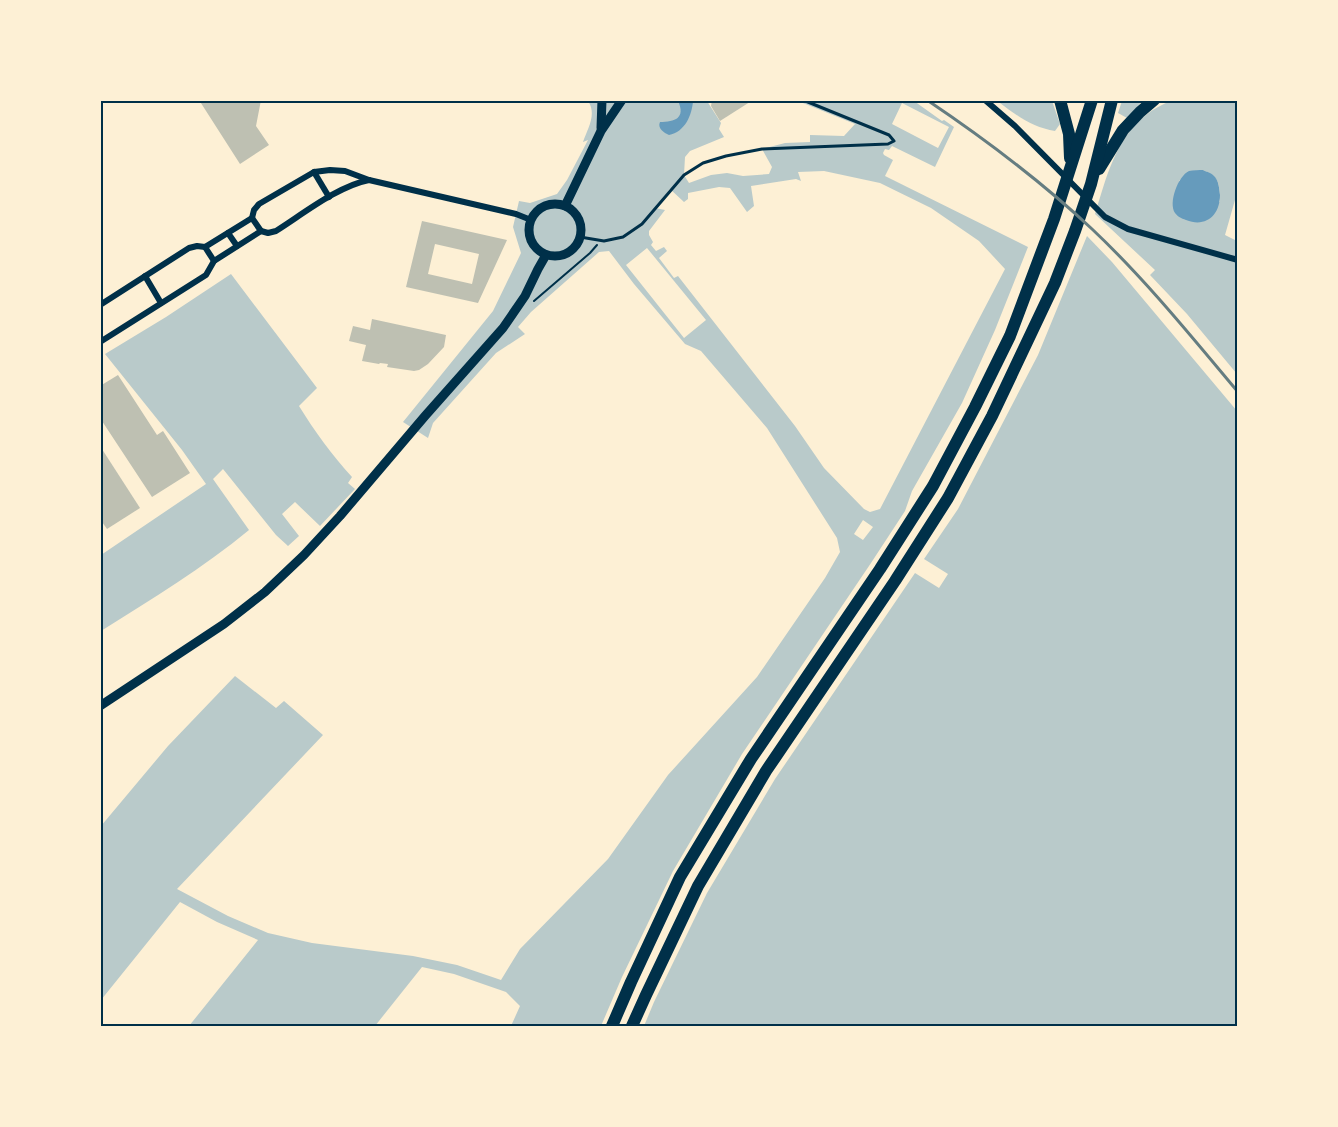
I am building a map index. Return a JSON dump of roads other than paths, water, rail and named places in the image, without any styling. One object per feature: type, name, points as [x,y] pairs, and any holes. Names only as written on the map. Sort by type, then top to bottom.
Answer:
[{"type":"highway","points":[[1060,100],[1070,134],[1070,169]]},
{"type":"highway","points":[[612,1026],[686,867],[751,759],[880,569],[933,486],[975,407],[1010,336],[1053,219],[1092,100]]},
{"type":"highway","points":[[632,1026],[698,886],[766,771],[895,581],[948,498],[993,416],[1055,283],[1091,184],[1112,100]]},
{"type":"highway","points":[[1091,184],[1123,130],[1154,100]]},
{"type":"main road","points":[[601,131],[602,100]]},
{"type":"main road","points":[[565,206],[601,131],[622,100]]},
{"type":"main road","points":[[555,204],[565,206],[572,210],[581,224],[580,237],[573,249],[565,255],[556,257],[546,255],[531,241],[529,230],[531,220],[545,206],[555,204]]},
{"type":"main road","points":[[100,706],[224,624],[265,592],[304,555],[503,328],[525,296],[546,255]]},
{"type":"street","points":[[985,100],[1015,126],[1106,217],[1128,229],[1238,260]]},
{"type":"street","points":[[100,305],[189,248],[205,247],[228,233],[252,218],[259,204],[314,172],[345,171],[369,180],[516,214],[531,220]]},
{"type":"street","points":[[314,172],[330,197]]},
{"type":"street","points":[[252,218],[261,231],[268,233],[276,231],[356,182],[369,180]]},
{"type":"street","points":[[100,342],[206,275],[214,261],[261,231]]},
{"type":"street","points":[[228,233],[237,246]]},
{"type":"street","points":[[205,247],[214,261]]},
{"type":"street","points":[[145,276],[161,303]]},
{"type":"lane","points":[[580,237],[598,240],[615,239],[633,231],[642,224],[684,175],[703,163],[762,149],[888,144],[894,141],[888,135],[804,100]]},
{"type":"water","points":[[678,101],[693,101],[691,112],[683,127],[669,135],[662,130],[659,124],[678,118],[681,111]]},
{"type":"water","points":[[1203,170],[1212,174],[1218,183],[1220,195],[1218,208],[1215,214],[1206,221],[1193,222],[1177,216],[1173,209],[1173,197],[1185,174],[1189,171]]},
{"type":"railway","points":[[927,100],[1012,161],[1092,229],[1149,288],[1238,392]]}]
